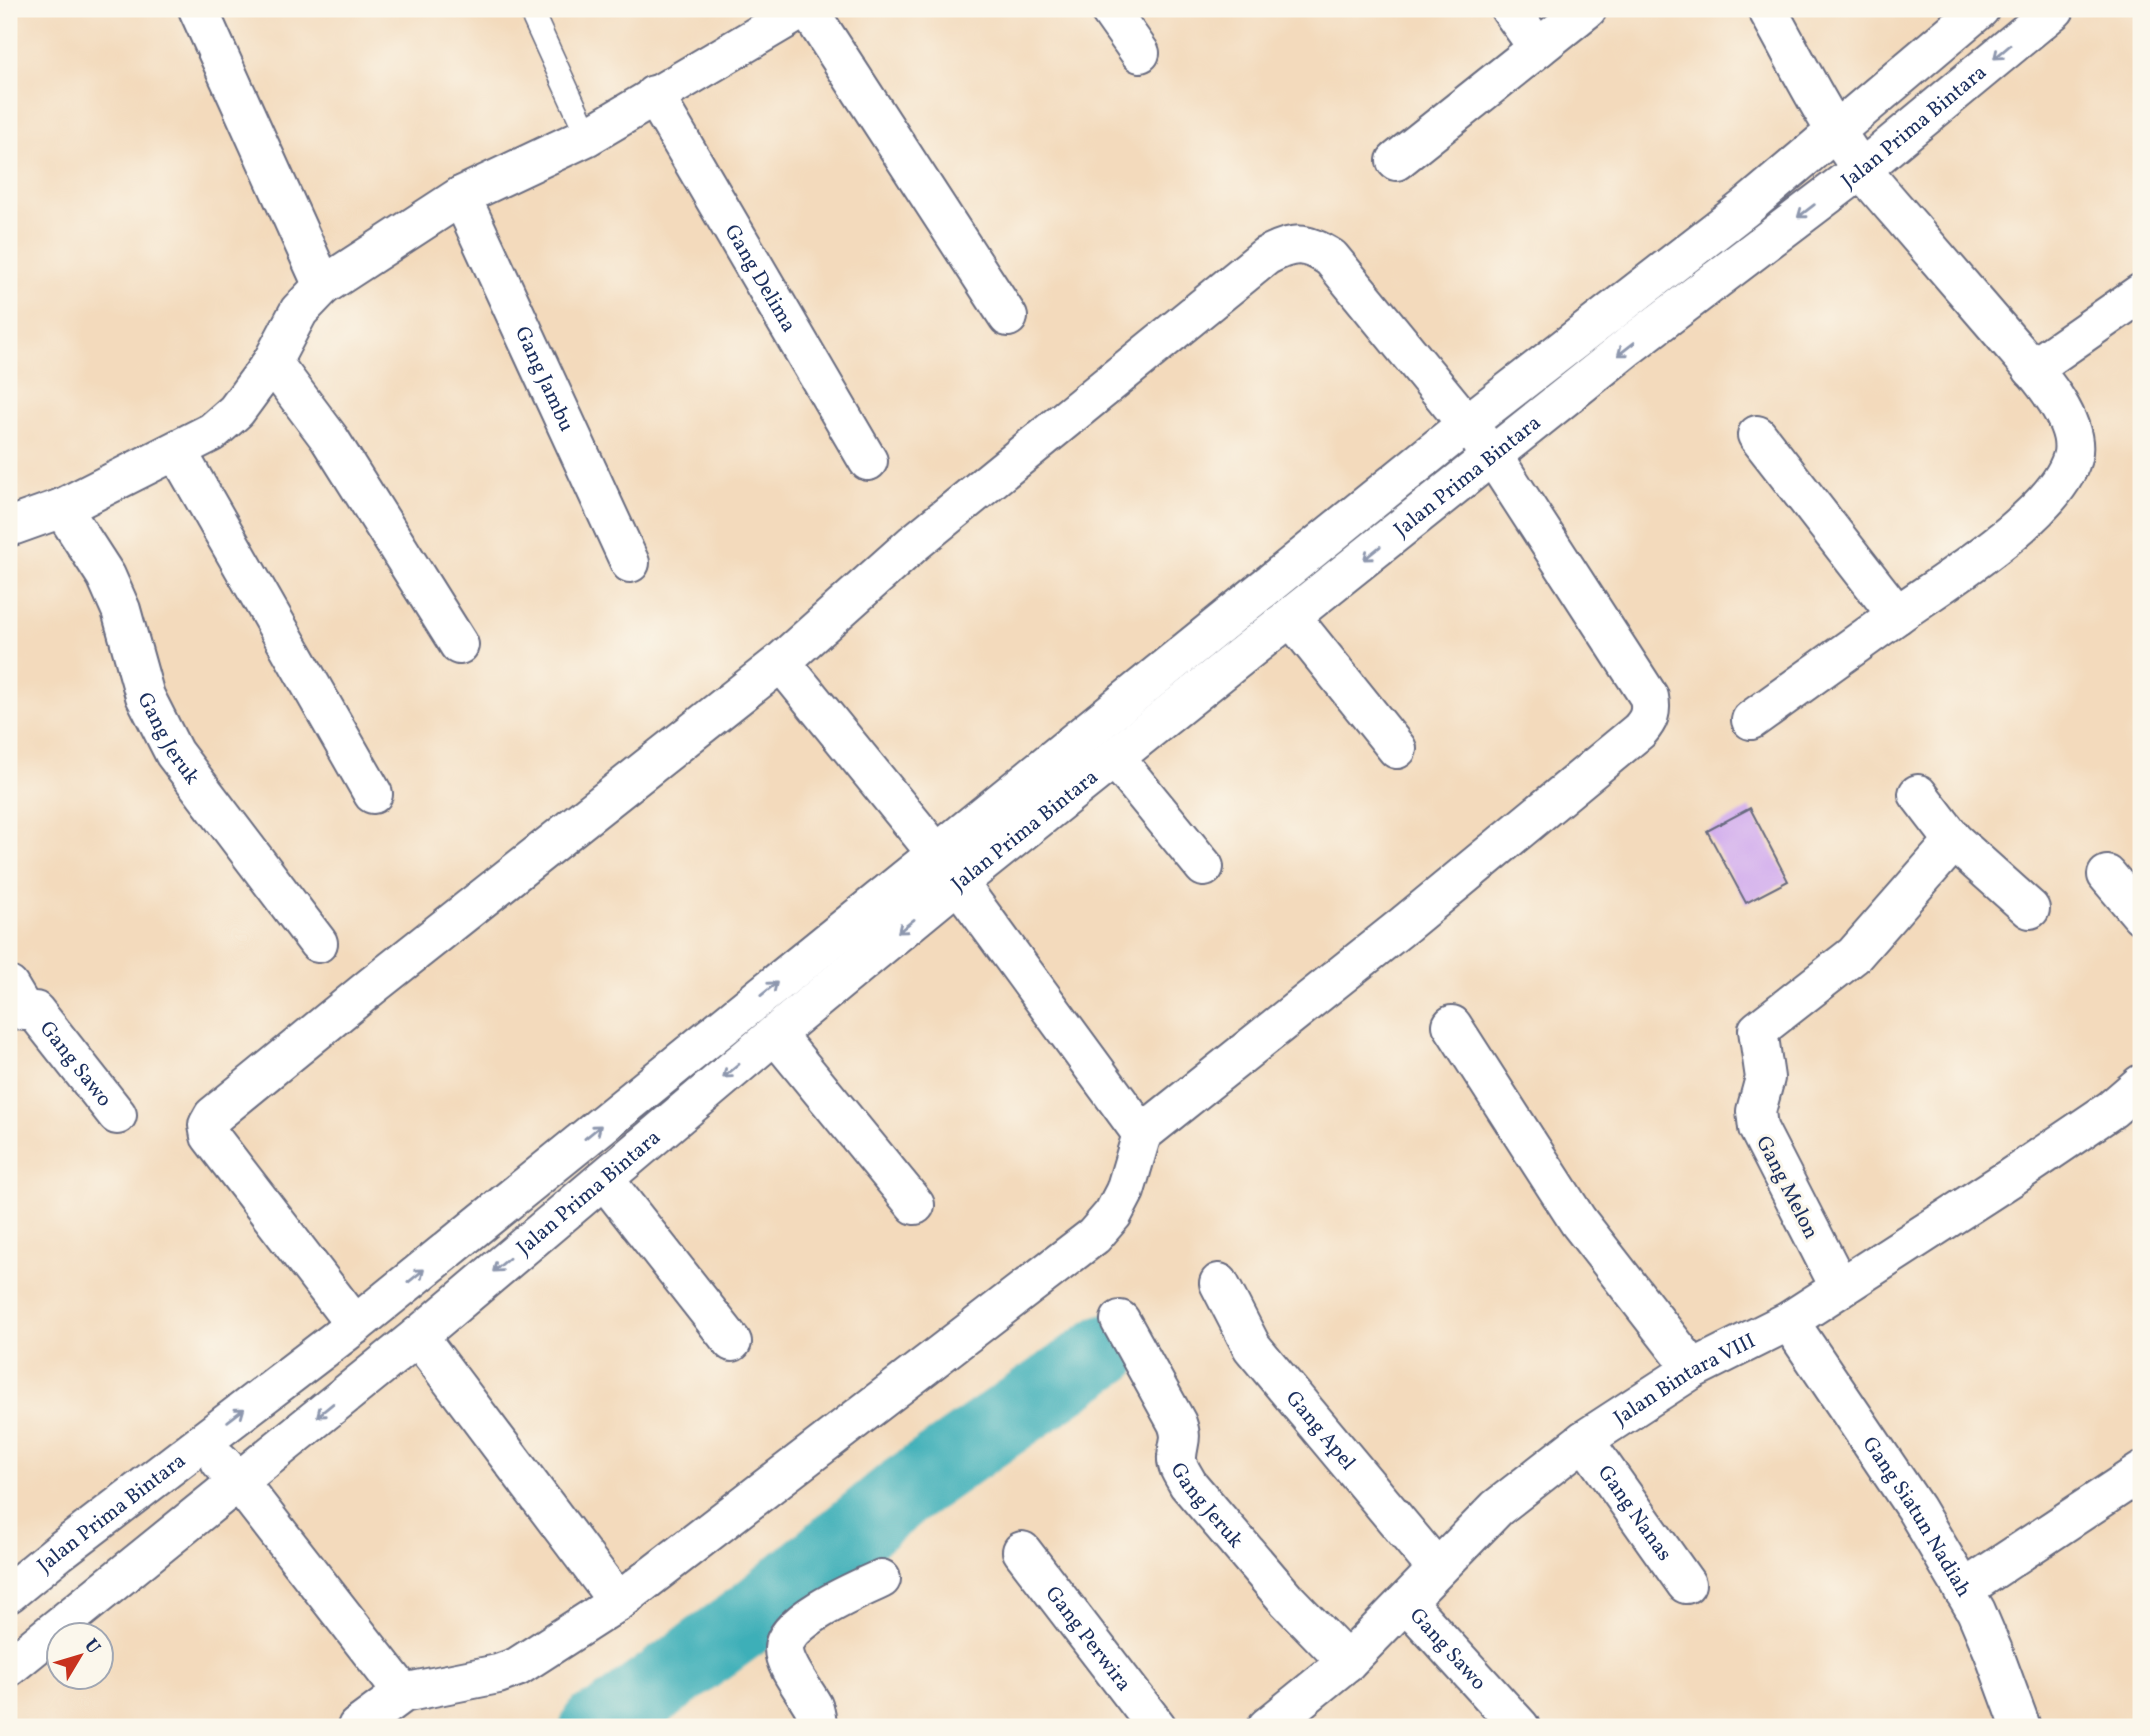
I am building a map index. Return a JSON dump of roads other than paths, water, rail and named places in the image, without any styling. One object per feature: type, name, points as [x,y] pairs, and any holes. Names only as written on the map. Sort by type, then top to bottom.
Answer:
[{"type":"street","points":[[198,9],[323,286]]},
{"type":"street","points":[[9,527],[62,508],[212,432],[236,411],[272,362],[299,312],[323,286],[461,196],[588,135],[806,9],[1008,317]]},
{"type":"street","points":[[1109,9],[1140,53]]},
{"type":"street","points":[[1510,9],[1538,48]]},
{"type":"street","points":[[1396,161],[1587,9]]},
{"type":"street","points":[[1751,720],[2011,534],[2034,512],[2066,472],[2073,455],[2073,434],[2064,412],[2032,369],[1862,169],[1836,130],[1767,9]]},
{"type":"street","name":"Jalan Prima Bintara","points":[[9,1593],[202,1441],[948,868],[1468,423],[1745,208],[1980,9]]},
{"type":"street","name":"Jalan Prima Bintara","points":[[9,1667],[418,1336],[775,1034],[948,868],[1115,758],[1629,346],[1862,169],[2055,9]]},
{"type":"street","name":"Gang Delima","points":[[654,95],[868,460]]},
{"type":"street","name":"Gang Jambu","points":[[461,196],[630,563]]},
{"type":"street","points":[[355,1325],[210,1136],[208,1125],[213,1116],[781,662],[925,534],[1266,256],[1284,246],[1300,245],[1315,248],[1331,258],[1493,456],[1649,697],[1651,709],[1648,721],[1404,925],[1142,1134],[1125,1191],[1113,1214],[1094,1236],[618,1602],[517,1667],[498,1674],[403,1693],[356,1727]]},
{"type":"street","points":[[2032,369],[2141,293]]},
{"type":"street","points":[[272,362],[329,438],[459,645]]},
{"type":"street","points":[[1757,435],[1897,615]]},
{"type":"street","points":[[180,450],[185,465],[373,794]]},
{"type":"street","name":"Gang Jeruk","points":[[62,508],[106,576],[121,610],[145,696],[174,752],[318,943]]},
{"type":"street","points":[[1292,617],[1397,749]]},
{"type":"street","points":[[781,662],[948,868],[1142,1134]]},
{"type":"street","points":[[1115,758],[1204,867]]},
{"type":"street","points":[[1918,794],[1954,841],[2029,909]]},
{"type":"street","name":"Gang Melon","points":[[1840,1288],[1758,1128],[1756,1111],[1765,1078],[1758,1030],[1854,955],[1954,841]]},
{"type":"street","points":[[2107,875],[2141,915]]},
{"type":"street","name":"Gang Sawo","points":[[9,986],[24,1011],[35,1011],[117,1115]]},
{"type":"street","points":[[1451,1025],[1578,1221],[1693,1369]]},
{"type":"street","points":[[775,1034],[915,1205]]},
{"type":"street","name":"Jalan Bintara VIII","points":[[1268,1727],[1347,1662],[1497,1508],[1584,1440],[1693,1369],[1789,1321],[2112,1109],[2141,1084]]},
{"type":"street","points":[[604,1179],[732,1342]]},
{"type":"street","name":"Gang Apel","points":[[1219,1283],[1252,1347],[1437,1569]]},
{"type":"street","name":"Gang Jeruk","points":[[1120,1320],[1177,1423],[1182,1437],[1177,1457],[1178,1466],[1188,1484],[1287,1600],[1347,1662]]},
{"type":"street","name":"Gang Siatun Nadiah","points":[[1789,1321],[1915,1508],[1976,1611],[2021,1727]]},
{"type":"street","points":[[418,1336],[618,1602]]},
{"type":"street","name":"Gang Nanas","points":[[1584,1440],[1686,1584]]},
{"type":"street","points":[[202,1441],[238,1481],[403,1693]]},
{"type":"street","points":[[1963,1590],[2141,1472]]},
{"type":"street","name":"Gang Perwira","points":[[1022,1551],[1157,1727]]},
{"type":"street","points":[[818,1727],[814,1709],[790,1667],[784,1649],[789,1633],[837,1598],[881,1579]]},
{"type":"street","name":"Gang Sawo","points":[[1406,1602],[1520,1727]]},
{"type":"lane","points":[[530,9],[588,135]]},
{"type":"waterway","points":[[596,1727],[609,1722],[753,1616],[902,1493],[1108,1349]]}]
